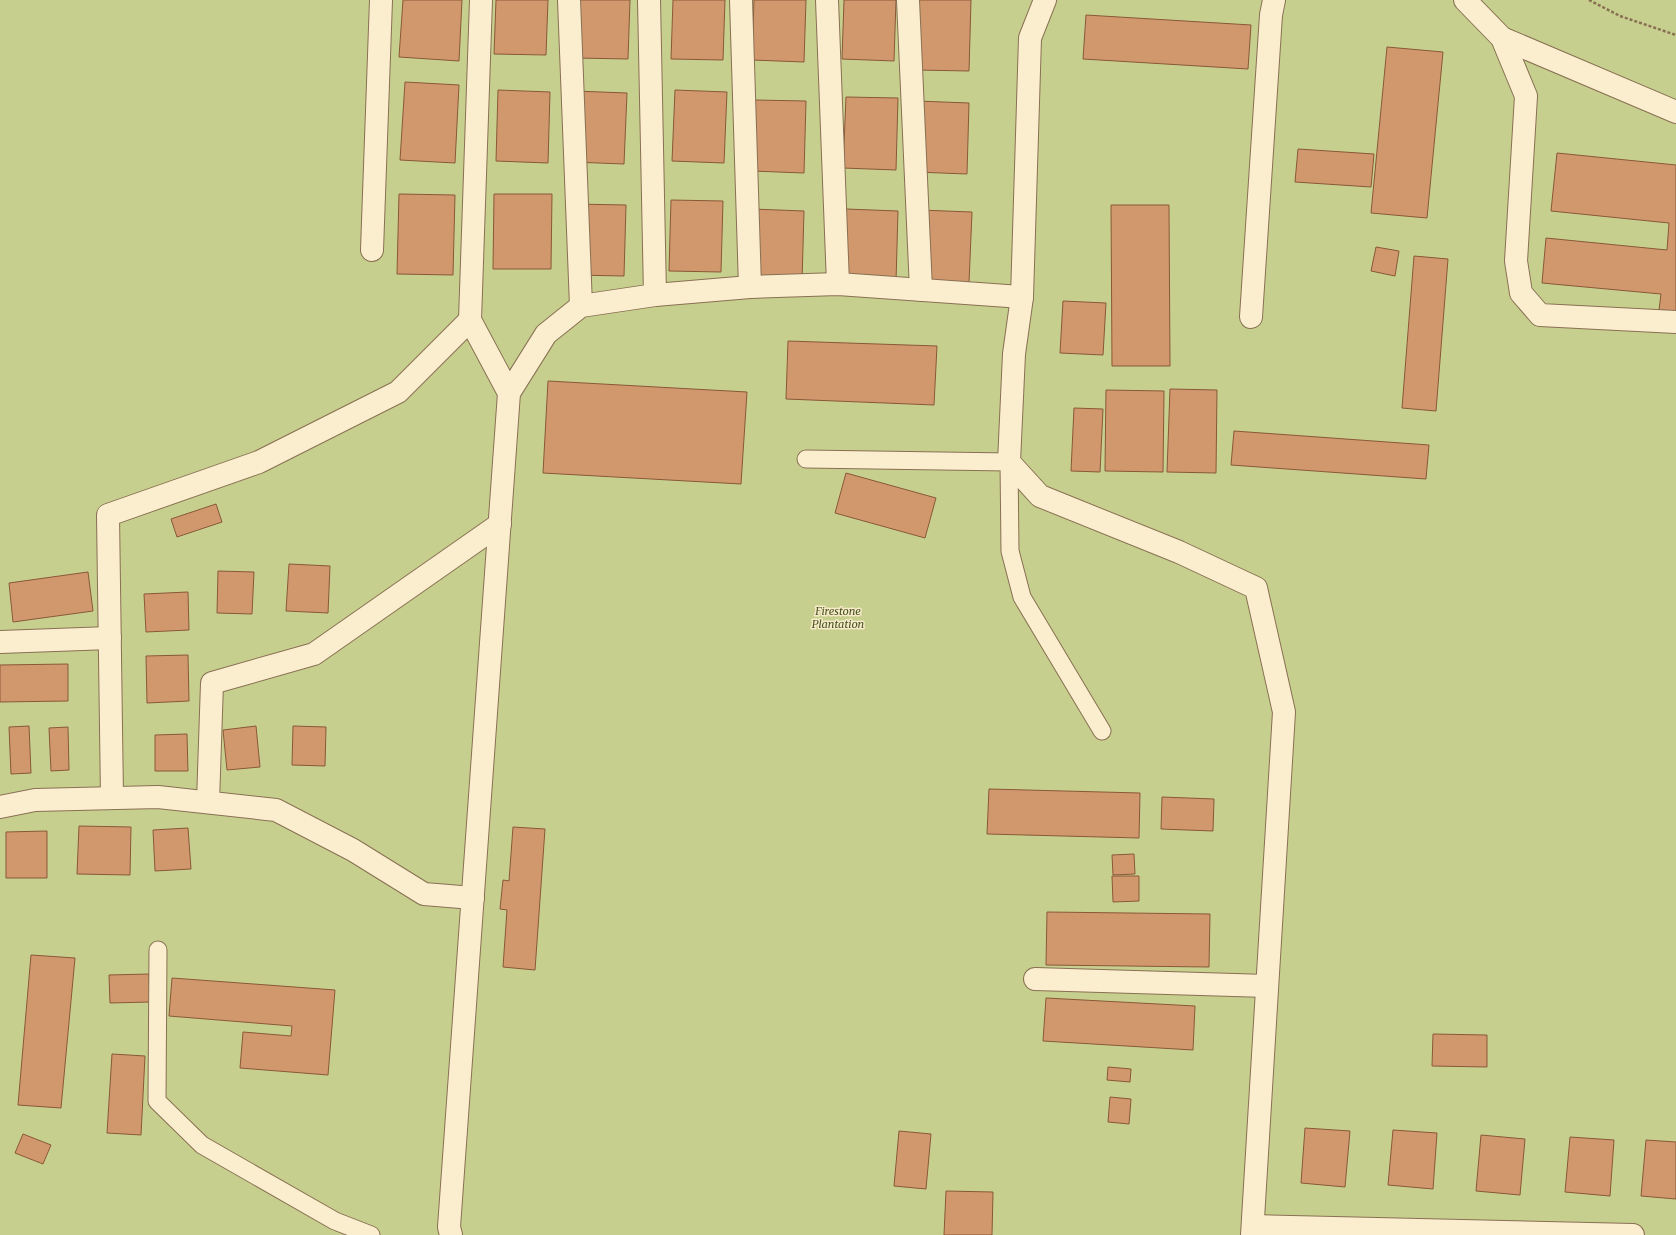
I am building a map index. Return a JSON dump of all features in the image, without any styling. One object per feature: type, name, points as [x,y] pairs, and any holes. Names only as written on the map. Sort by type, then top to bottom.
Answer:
[{"type":"street","points":[[372,250],[382,0]]},
{"type":"street","points":[[481,0],[470,320],[509,393]]},
{"type":"street","points":[[569,0],[580,306]]},
{"type":"street","points":[[649,0],[655,295]]},
{"type":"street","points":[[740,0],[750,287]]},
{"type":"street","points":[[827,0],[838,284]]},
{"type":"street","points":[[908,0],[920,290]]},
{"type":"street","points":[[1045,0],[1030,38],[1022,297],[1014,354],[1009,462],[1040,496],[1178,552],[1256,588],[1284,712],[1252,1230],[1633,1235]]},
{"type":"street","points":[[1251,317],[1271,15],[1274,0]]},
{"type":"street","points":[[1465,0],[1502,38],[1526,96],[1516,261],[1521,294],[1540,315],[1676,322]]},
{"type":"street","points":[[1502,38],[1676,112]]},
{"type":"street","points":[[450,1235],[448,1227],[509,393],[546,334],[580,306],[655,295],[750,287],[838,284],[1022,297]]},
{"type":"street","points":[[112,798],[108,515],[259,462],[398,392],[470,320]]},
{"type":"street","points":[[208,802],[212,683],[314,654],[500,524]]},
{"type":"street","points":[[0,642],[110,638]]},
{"type":"street","points":[[0,806],[35,800],[158,797],[276,810],[353,850],[424,894],[473,898]]},
{"type":"street","points":[[1035,979],[1267,986]]},
{"type":"lane","points":[[806,458],[1009,462],[1010,551],[1022,597],[1102,731]]},
{"type":"lane","points":[[158,950],[157,1101],[202,1145],[335,1221],[370,1235]]},
{"type":"path","points":[[1589,0],[1620,16],[1676,35]]},
{"type":"green space","name":"Firestone Plantation","points":[[0,0],[1676,0],[1676,1235],[0,1235]]},
{"type":"building","points":[[403,0],[462,0],[459,61],[399,57]]},
{"type":"building","points":[[496,0],[548,0],[546,55],[494,54]]},
{"type":"building","points":[[578,0],[630,0],[628,59],[576,58]]},
{"type":"building","points":[[673,0],[725,0],[723,60],[671,59]]},
{"type":"building","points":[[754,0],[806,0],[804,62],[752,60]]},
{"type":"building","points":[[844,0],[896,0],[894,61],[842,59]]},
{"type":"building","points":[[919,0],[971,0],[969,71],[917,70]]},
{"type":"building","points":[[1086,15],[1251,25],[1248,69],[1083,59]]},
{"type":"building","points":[[1387,47],[1443,52],[1427,218],[1371,213]]},
{"type":"building","points":[[405,82],[459,85],[455,163],[400,160]]},
{"type":"building","points":[[498,90],[550,92],[548,163],[496,161]]},
{"type":"building","points":[[675,90],[727,92],[724,163],[672,161]]},
{"type":"building","points":[[575,91],[627,93],[624,164],[573,162]]},
{"type":"building","points":[[846,97],[898,98],[896,170],[843,168]]},
{"type":"building","points":[[754,100],[806,101],[804,173],[752,171]]},
{"type":"building","points":[[917,101],[969,103],[967,174],[915,172]]},
{"type":"building","points":[[1298,149],[1374,154],[1371,187],[1295,182]]},
{"type":"building","points":[[1557,153],[1676,165],[1676,311],[1659,310],[1661,294],[1542,283],[1546,238],[1667,250],[1669,223],[1551,211]]},
{"type":"building","points":[[399,194],[455,195],[453,275],[397,274]]},
{"type":"building","points":[[494,194],[552,194],[551,269],[493,269]]},
{"type":"building","points":[[671,200],[723,201],[721,272],[669,271]]},
{"type":"building","points":[[574,204],[626,205],[624,276],[572,275]]},
{"type":"building","points":[[1111,205],[1169,205],[1170,366],[1112,366]]},
{"type":"building","points":[[752,209],[804,211],[802,282],[750,280]]},
{"type":"building","points":[[846,209],[898,211],[896,282],[844,280]]},
{"type":"building","points":[[920,210],[972,212],[969,283],[917,281]]},
{"type":"building","points":[[1376,247],[1399,251],[1395,276],[1371,271]]},
{"type":"building","points":[[1414,256],[1448,259],[1436,411],[1402,408]]},
{"type":"building","points":[[1063,301],[1106,303],[1103,355],[1060,353]]},
{"type":"building","points":[[788,341],[937,346],[934,405],[786,399]]},
{"type":"building","points":[[548,381],[747,392],[741,484],[543,473]]},
{"type":"building","points":[[1170,389],[1217,390],[1216,473],[1167,472]]},
{"type":"building","points":[[1106,390],[1164,391],[1163,472],[1105,471]]},
{"type":"building","points":[[1074,408],[1103,409],[1100,472],[1071,471]]},
{"type":"building","points":[[1234,431],[1429,445],[1426,479],[1231,465]]},
{"type":"building","points":[[846,473],[936,498],[925,538],[835,513]]},
{"type":"building","points":[[216,504],[222,522],[177,537],[171,519]]},
{"type":"building","points":[[289,564],[330,566],[328,613],[286,611]]},
{"type":"building","points":[[218,571],[254,572],[252,614],[217,613]]},
{"type":"building","points":[[88,572],[93,611],[13,622],[9,583]]},
{"type":"building","points":[[188,592],[189,630],[146,632],[144,594]]},
{"type":"building","points":[[188,655],[189,701],[147,703],[146,656]]},
{"type":"building","points":[[68,664],[68,701],[0,702],[0,665]]},
{"type":"building","points":[[29,726],[31,773],[11,774],[9,727]]},
{"type":"building","points":[[256,726],[260,767],[227,770],[223,730]]},
{"type":"building","points":[[293,726],[326,727],[325,766],[292,765]]},
{"type":"building","points":[[68,727],[69,770],[51,771],[49,728]]},
{"type":"building","points":[[187,734],[188,771],[155,771],[155,735]]},
{"type":"building","points":[[989,789],[1140,793],[1139,838],[987,834]]},
{"type":"building","points":[[1162,797],[1214,799],[1213,831],[1161,829]]},
{"type":"building","points":[[79,826],[131,827],[130,875],[77,874]]},
{"type":"building","points":[[513,827],[545,829],[535,970],[503,967],[507,910],[500,909],[503,880],[509,881]]},
{"type":"building","points":[[188,828],[191,869],[155,871],[153,830]]},
{"type":"building","points":[[47,831],[47,878],[6,878],[6,832]]},
{"type":"building","points":[[1134,854],[1135,874],[1113,875],[1112,855]]},
{"type":"building","points":[[1112,876],[1139,876],[1139,901],[1113,902]]},
{"type":"building","points":[[1047,912],[1210,914],[1209,967],[1046,965]]},
{"type":"building","points":[[31,955],[75,958],[61,1108],[18,1105]]},
{"type":"building","points":[[149,974],[150,1002],[110,1003],[109,975]]},
{"type":"building","points":[[172,978],[335,990],[328,1075],[240,1068],[243,1032],[291,1036],[292,1026],[169,1016]]},
{"type":"building","points":[[1046,998],[1195,1006],[1193,1050],[1043,1041]]},
{"type":"building","points":[[1433,1034],[1487,1035],[1487,1067],[1432,1066]]},
{"type":"building","points":[[112,1054],[145,1056],[141,1135],[107,1133]]},
{"type":"building","points":[[1108,1067],[1131,1069],[1130,1082],[1107,1080]]},
{"type":"building","points":[[1110,1097],[1131,1099],[1129,1124],[1108,1122]]},
{"type":"building","points":[[1305,1128],[1350,1131],[1345,1187],[1301,1183]]},
{"type":"building","points":[[1393,1130],[1437,1133],[1433,1189],[1388,1185]]},
{"type":"building","points":[[899,1131],[931,1134],[926,1189],[894,1186]]},
{"type":"building","points":[[23,1134],[51,1145],[43,1164],[15,1153]]},
{"type":"building","points":[[1481,1135],[1525,1139],[1520,1195],[1476,1191]]},
{"type":"building","points":[[1570,1137],[1614,1140],[1610,1196],[1565,1192]]},
{"type":"building","points":[[1646,1140],[1676,1142],[1676,1199],[1641,1196]]},
{"type":"building","points":[[946,1191],[993,1192],[992,1235],[944,1235]]}]
